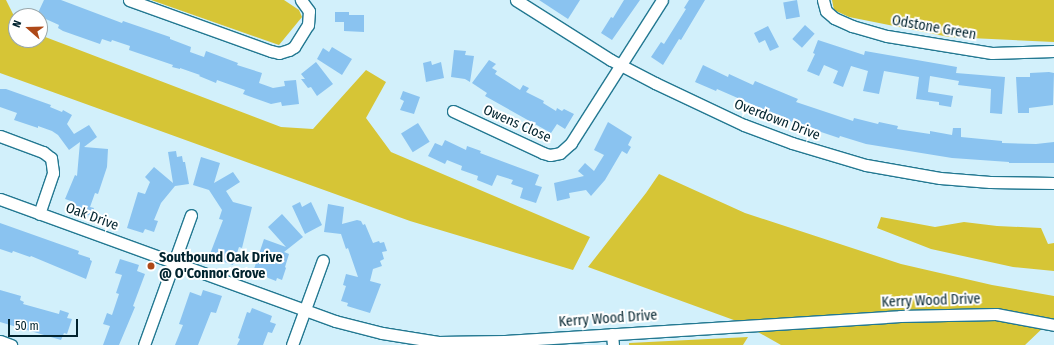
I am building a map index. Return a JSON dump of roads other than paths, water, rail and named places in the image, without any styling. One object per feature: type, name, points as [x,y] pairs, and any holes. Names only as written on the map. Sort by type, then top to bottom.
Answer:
[{"type":"street","points":[[129,0],[279,53],[294,47],[308,25],[309,10],[301,0]]},
{"type":"street","name":"Overdown Drive","points":[[516,0],[620,65],[681,97],[744,125],[792,143],[844,159],[891,170],[964,181],[1054,183]]},
{"type":"street","points":[[620,65],[662,0]]},
{"type":"street","name":"Odstone Green","points":[[823,0],[826,11],[834,18],[852,26],[887,36],[977,51],[1007,54],[1054,51]]},
{"type":"street","name":"Owens Close","points":[[452,111],[543,153],[555,155],[564,151],[571,143],[620,65]]},
{"type":"street","points":[[0,136],[43,152],[51,158],[53,173],[39,214]]},
{"type":"street","name":"Oak Drive","points":[[0,199],[174,262]]},
{"type":"street","points":[[144,345],[191,215]]},
{"type":"street","points":[[292,345],[323,260]]},
{"type":"street","name":"Kerry Wood Drive","points":[[174,262],[305,310],[372,331],[437,343],[613,340],[900,316],[996,314],[1054,325]]},
{"type":"street","points":[[0,341],[11,345]]},
{"type":"place","name":"Soutbound Oak Drive @ O'Connor Grove","points":[[151,266]]}]
